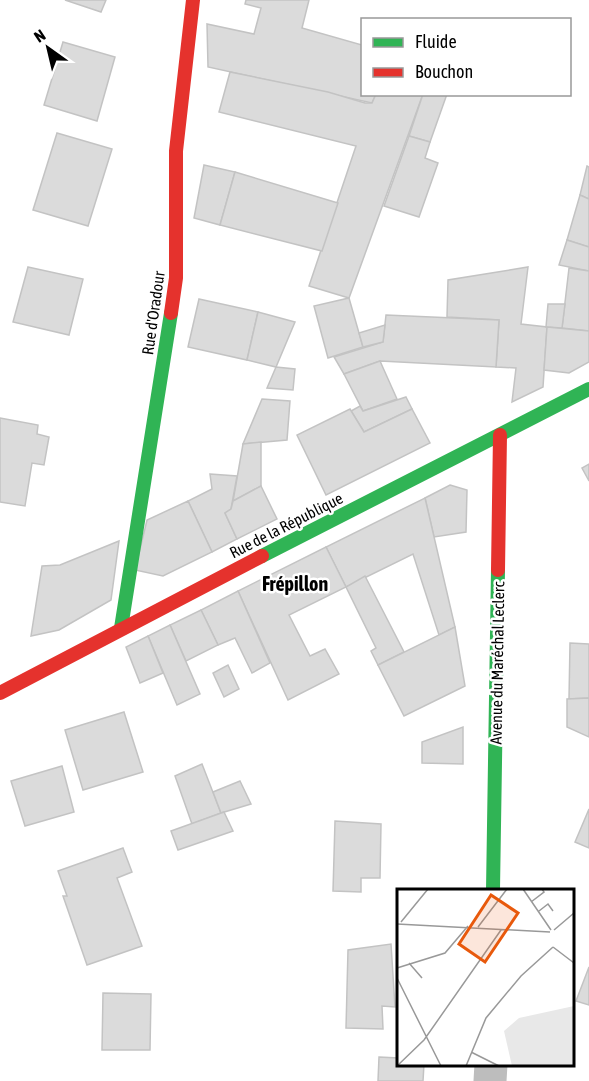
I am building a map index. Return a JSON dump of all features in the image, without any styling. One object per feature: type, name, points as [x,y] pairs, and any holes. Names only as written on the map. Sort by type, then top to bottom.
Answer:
[{"type":"street","name":"Rue d'Oradour","points":[[121,628],[176,278],[176,152],[193,0]]},
{"type":"street","name":"Rue de la République","points":[[0,693],[121,628],[589,389]]},
{"type":"street","name":"Avenue du Maréchal Leclerc","points":[[493,889],[500,435]]},
{"type":"street","points":[[490,1081],[491,1066]]},
{"type":"building","points":[[65,0],[106,0],[101,12]]},
{"type":"building","points":[[246,0],[309,0],[302,28],[361,45],[361,96],[375,96],[372,103],[208,67],[207,24],[254,34],[261,8],[245,4]]},
{"type":"building","points":[[63,42],[115,57],[97,121],[44,105]]},
{"type":"building","points":[[230,72],[328,92],[365,103],[372,103],[375,96],[422,96],[349,298],[309,286],[356,146],[219,112]]},
{"type":"building","points":[[422,96],[446,96],[430,142],[409,136]]},
{"type":"building","points":[[57,133],[112,149],[88,226],[33,210]]},
{"type":"building","points":[[409,136],[430,142],[425,158],[438,163],[419,217],[384,206]]},
{"type":"building","points":[[204,165],[235,172],[220,225],[194,218]]},
{"type":"building","points":[[587,166],[589,167],[589,199],[580,195]]},
{"type":"building","points":[[235,172],[338,203],[322,251],[220,225]]},
{"type":"building","points":[[580,195],[589,199],[589,247],[567,240]]},
{"type":"building","points":[[567,240],[589,247],[589,271],[559,265]]},
{"type":"building","points":[[28,267],[83,279],[69,335],[13,322]]},
{"type":"building","points":[[528,267],[521,324],[547,327],[543,387],[512,402],[516,368],[496,367],[499,320],[447,317],[448,280]]},
{"type":"building","points":[[569,268],[589,271],[589,331],[562,328]]},
{"type":"building","points":[[349,298],[363,347],[328,358],[314,306]]},
{"type":"building","points":[[199,299],[258,312],[247,360],[188,347]]},
{"type":"building","points":[[548,304],[565,304],[562,328],[546,327]]},
{"type":"building","points":[[258,312],[295,322],[276,367],[247,360]]},
{"type":"building","points":[[386,315],[499,320],[496,367],[380,361],[344,374],[334,357],[383,342]]},
{"type":"building","points":[[385,325],[383,342],[363,347],[359,333]]},
{"type":"building","points":[[547,327],[589,331],[589,362],[569,373],[544,370]]},
{"type":"building","points":[[380,361],[397,399],[363,411],[344,374]]},
{"type":"building","points":[[276,367],[295,369],[293,390],[267,388]]},
{"type":"building","points":[[406,397],[412,409],[364,432],[351,411],[360,406],[363,411]]},
{"type":"building","points":[[262,399],[290,401],[287,440],[243,444]]},
{"type":"building","points":[[350,409],[364,432],[412,409],[430,443],[326,495],[297,435]]},
{"type":"building","points":[[0,418],[38,425],[37,434],[49,437],[44,465],[32,463],[25,506],[0,502]]},
{"type":"building","points":[[261,442],[261,486],[233,501],[243,444]]},
{"type":"building","points":[[589,464],[589,481],[582,468]]},
{"type":"building","points":[[210,474],[237,476],[231,509],[225,513],[237,539],[212,552],[188,501],[212,489]]},
{"type":"building","points":[[450,485],[467,490],[466,532],[434,537],[425,498]]},
{"type":"building","points":[[261,486],[277,519],[237,539],[225,513],[231,509],[233,501]]},
{"type":"building","points":[[425,498],[455,627],[439,635],[413,554],[346,587],[326,547]]},
{"type":"building","points":[[188,501],[212,552],[163,576],[135,570],[147,520]]},
{"type":"building","points":[[119,541],[111,600],[59,630],[31,636],[42,566],[60,565]]},
{"type":"building","points":[[326,547],[346,587],[289,615],[310,656],[325,649],[339,674],[288,700],[238,591]]},
{"type":"building","points":[[365,576],[404,652],[378,665],[371,651],[376,648],[346,587]]},
{"type":"building","points":[[238,591],[270,663],[252,673],[235,638],[218,645],[201,610]]},
{"type":"building","points":[[201,610],[218,645],[186,661],[170,625]]},
{"type":"building","points":[[170,625],[200,694],[177,705],[148,636]]},
{"type":"building","points":[[455,627],[465,686],[404,716],[378,665]]},
{"type":"building","points":[[148,636],[163,673],[140,683],[126,647]]},
{"type":"building","points":[[570,643],[589,644],[589,698],[569,699]]},
{"type":"building","points":[[228,665],[239,689],[224,697],[213,673]]},
{"type":"building","points":[[589,698],[589,737],[567,727],[567,699]]},
{"type":"building","points":[[124,712],[143,772],[83,790],[65,730]]},
{"type":"building","points":[[463,727],[463,764],[422,763],[422,742]]},
{"type":"building","points":[[202,764],[221,813],[192,824],[175,776]]},
{"type":"building","points":[[62,766],[74,812],[25,826],[11,781]]},
{"type":"building","points":[[240,781],[251,804],[221,813],[213,792]]},
{"type":"building","points":[[589,809],[589,848],[575,842]]},
{"type":"building","points":[[224,812],[233,831],[178,850],[171,831]]},
{"type":"building","points":[[335,821],[381,824],[380,878],[361,878],[361,892],[333,891]]},
{"type":"building","points":[[123,848],[132,872],[117,878],[142,946],[87,965],[63,896],[67,896],[58,871]]},
{"type":"building","points":[[391,944],[395,1007],[382,1006],[383,1029],[346,1028],[348,950]]},
{"type":"building","points":[[589,967],[589,1005],[576,1001]]},
{"type":"building","points":[[103,993],[151,994],[150,1050],[102,1050]]},
{"type":"building","points":[[379,1057],[397,1058],[397,1066],[424,1066],[423,1081],[378,1081]]},
{"type":"traffic: fast","points":[[121,628],[171,313]]},
{"type":"traffic: fast","points":[[262,556],[589,389]]},
{"type":"traffic: fast","points":[[493,889],[498,570]]},
{"type":"traffic: jam","points":[[171,313],[176,278],[176,151],[193,0]]},
{"type":"traffic: jam","points":[[498,570],[500,435]]},
{"type":"traffic: jam","points":[[0,693],[262,556]]},
{"type":"district","name":"Frépillon","points":[[295,584]]}]
